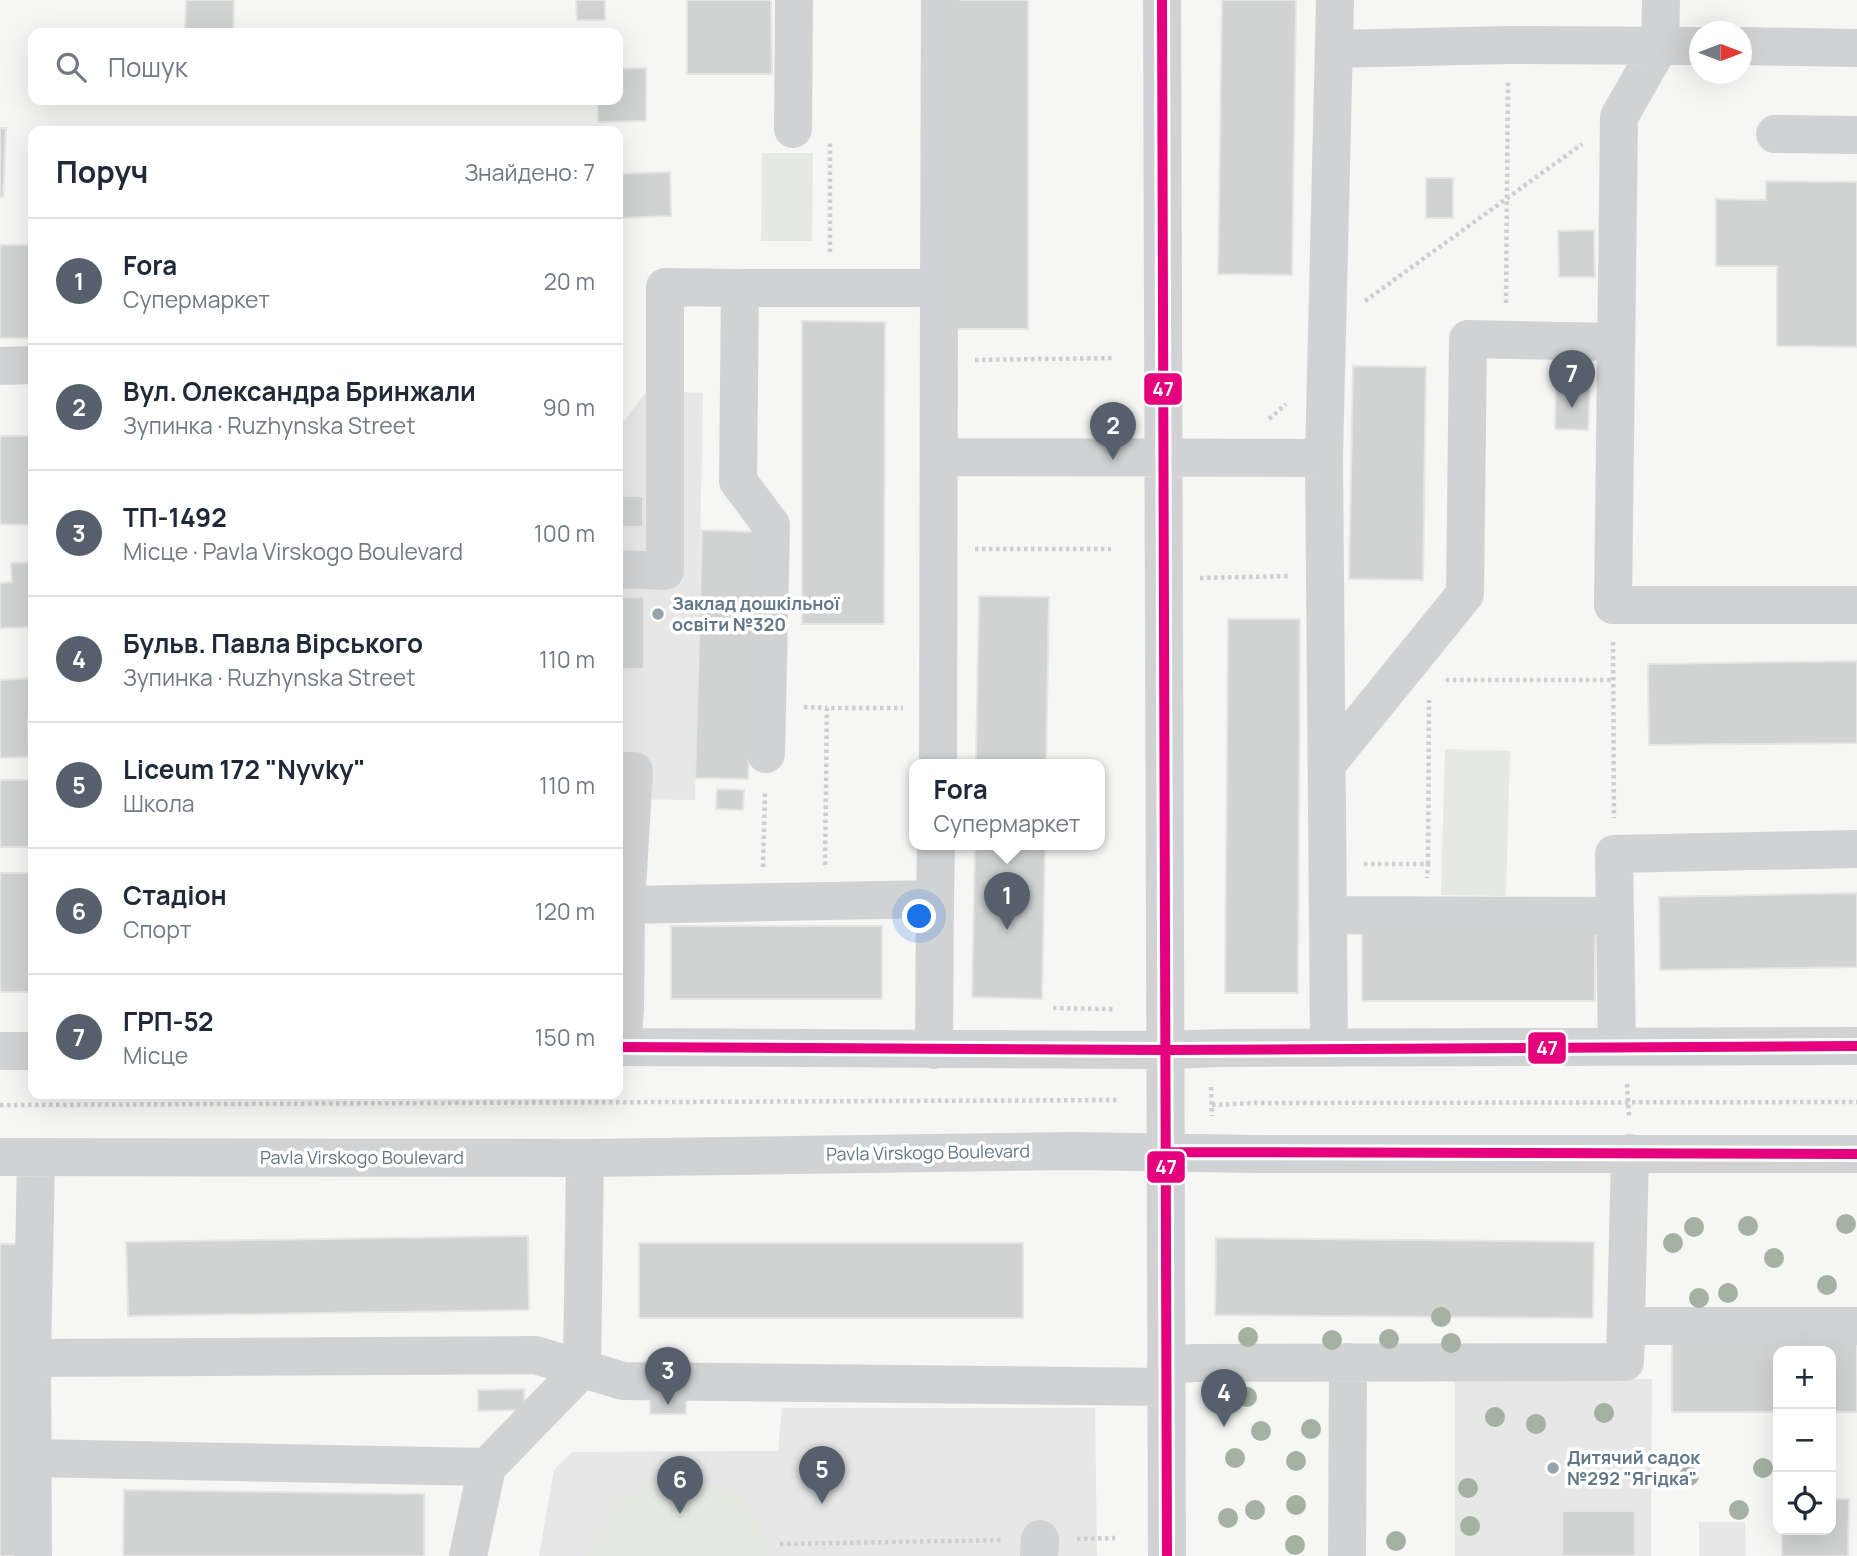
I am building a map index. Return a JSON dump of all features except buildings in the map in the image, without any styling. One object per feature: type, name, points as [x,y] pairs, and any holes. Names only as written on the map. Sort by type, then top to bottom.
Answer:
[{"type":"street","points":[[793,129],[794,0]]},
{"type":"street","points":[[938,759],[940,0]]},
{"type":"street","points":[[1162,0],[1167,1556]]},
{"type":"street","points":[[1328,1048],[1324,458],[1335,0]]},
{"type":"street","points":[[1661,0],[1660,45],[1619,117],[1613,605],[1857,605]]},
{"type":"street","points":[[1334,49],[1508,45],[1689,46]]},
{"type":"street","points":[[1752,46],[1857,48]]},
{"type":"street","points":[[1775,134],[1857,135]]},
{"type":"street","points":[[623,569],[665,571],[665,287],[939,288]]},
{"type":"street","points":[[740,288],[738,481],[771,524],[766,754]]},
{"type":"street","points":[[1327,764],[1427,662],[1465,594],[1468,339],[1616,342]]},
{"type":"street","points":[[0,366],[28,365]]},
{"type":"street","points":[[939,457],[1324,458]]},
{"type":"street","points":[[623,771],[634,771],[626,905],[623,1024]]},
{"type":"street","points":[[1617,1046],[1614,854],[1857,849]]},
{"type":"street","points":[[934,1050],[936,850]]},
{"type":"street","points":[[626,905],[935,900]]},
{"type":"street","points":[[1328,915],[1615,916]]},
{"type":"street","points":[[623,1047],[1165,1050],[1857,1046]]},
{"type":"street","points":[[0,1051],[28,1051]]},
{"type":"street","name":"Pavla Virskogo Boulevard","points":[[18,1158],[585,1158],[1075,1151],[1258,1154],[1857,1154]]},
{"type":"street","points":[[32,1358],[535,1355],[623,1381],[1166,1376],[1195,1363],[1625,1362],[1630,1153]]},
{"type":"street","points":[[18,1158],[32,1358],[33,1556]]},
{"type":"street","points":[[468,1556],[487,1467],[582,1369],[585,1158]]},
{"type":"street","points":[[1626,1326],[1857,1326]]},
{"type":"street","points":[[1347,1556],[1348,1362]]},
{"type":"street","points":[[33,1458],[487,1467]]},
{"type":"path","points":[[1505,339],[1508,45]]},
{"type":"path","points":[[1328,327],[1619,117]]},
{"type":"path","points":[[793,129],[830,131],[830,288]]},
{"type":"path","points":[[939,360],[1115,358]]},
{"type":"path","points":[[1219,458],[1327,372]]},
{"type":"path","points":[[939,549],[1111,549]]},
{"type":"path","points":[[1196,578],[1326,575]]},
{"type":"path","points":[[1613,605],[1614,854]]},
{"type":"path","points":[[1423,915],[1428,864],[1427,662],[1613,680]]},
{"type":"path","points":[[824,902],[827,708],[939,708]]},
{"type":"path","points":[[762,903],[766,754]]},
{"type":"path","points":[[1328,863],[1428,864]]},
{"type":"path","points":[[1617,1046],[1628,1088],[1630,1153]]},
{"type":"path","points":[[1211,1079],[1212,1119]]},
{"type":"path","points":[[0,1105],[1119,1100]]},
{"type":"path","points":[[1212,1105],[1857,1102]]},
{"type":"path","points":[[780,1544],[1039,1548],[1115,1538]]},
{"type":"shaded area","points":[[762,153],[813,153],[812,241],[761,241]]},
{"type":"shaded area","name":"Заклад дошкільної освіти №320","points":[[647,391],[703,393],[695,800],[623,799],[623,422]]},
{"type":"shaded area","points":[[1445,749],[1510,751],[1506,896],[1441,895]]},
{"type":"shaded area","name":"Дитячий садок №292 \"Ягідка\"","points":[[1455,1379],[1652,1379],[1651,1556],[1455,1556]]},
{"type":"shaded area","points":[[782,1408],[1095,1408],[1097,1556],[539,1556],[554,1470],[572,1452],[778,1451]]},
{"type":"shaded area","points":[[681,1478],[713,1484],[744,1503],[760,1522],[771,1544],[773,1556],[588,1556],[602,1524],[621,1500],[647,1486]]},
{"type":"shaded area","points":[[1699,1522],[1745,1522],[1746,1556],[1699,1556]]},
{"type":"transit line","name":"47","points":[[1162,0],[1167,1556]]},
{"type":"transit line","name":"47","points":[[623,1047],[1165,1050],[1857,1046]]},
{"type":"transit line","name":"47","points":[[1165,1152],[1857,1154]]},
{"type":"place","name":"ГРП-52","points":[[1572,408]]},
{"type":"place","name":"Вул. Олександра Бринжали","points":[[1113,460]]},
{"type":"place","name":"Заклад дошкільної освіти №320","points":[[658,614]]},
{"type":"place","name":"Fora","points":[[1007,930]]},
{"type":"place","name":"ТП-1492","points":[[668,1405]]},
{"type":"place","name":"Бульв. Павла Вірського","points":[[1224,1427]]},
{"type":"place","name":"Дитячий садок №292 \"Ягідка\"","points":[[1553,1468]]},
{"type":"place","name":"Liceum 172 \"Nyvky\"","points":[[822,1504]]},
{"type":"place","name":"Стадіон","points":[[680,1514]]}]
